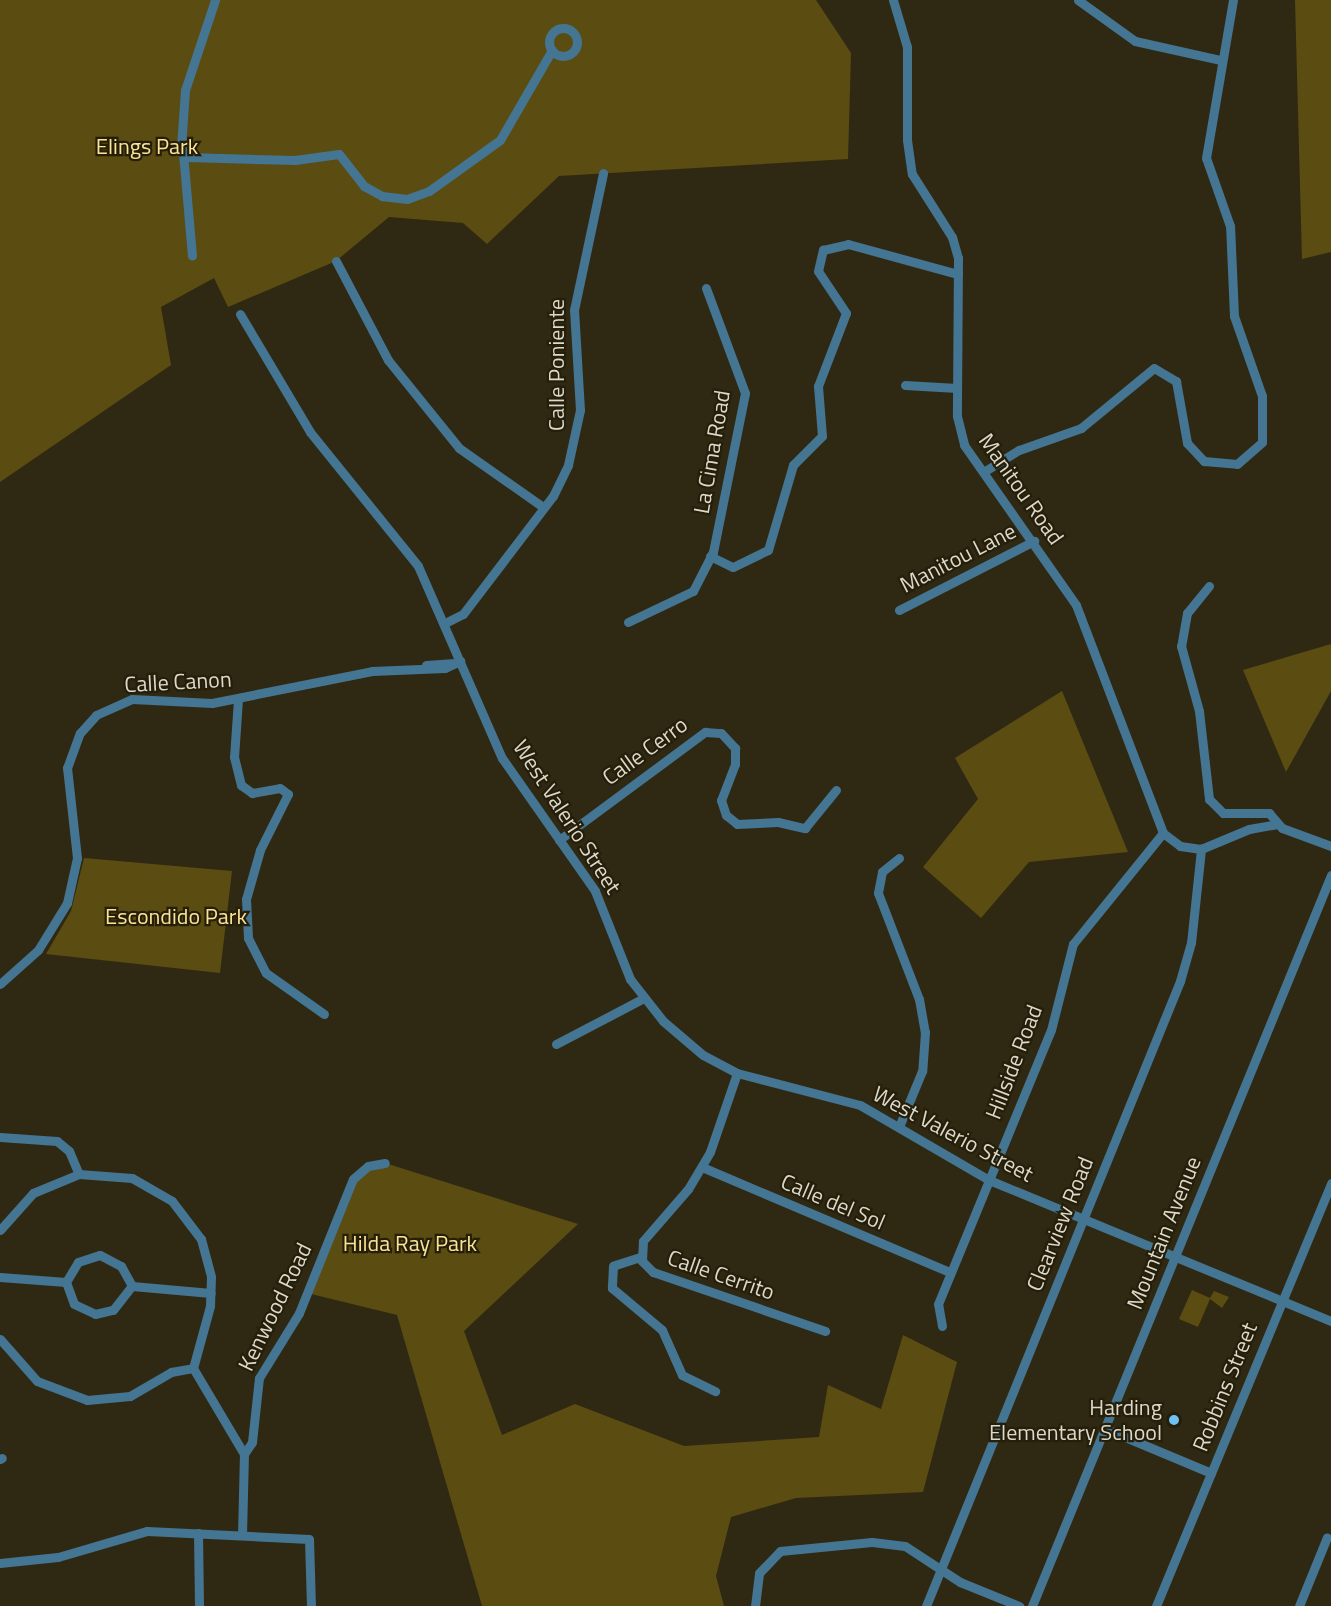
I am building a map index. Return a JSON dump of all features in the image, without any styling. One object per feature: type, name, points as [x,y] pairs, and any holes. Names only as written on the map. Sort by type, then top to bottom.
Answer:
[{"type":"street","points":[[192,256],[183,153],[188,73],[215,0]]},
{"type":"street","name":"Manitou Road","points":[[893,0],[907,47],[908,158],[925,202],[952,237],[958,274],[957,388],[962,438],[1077,605],[1163,833]]},
{"type":"street","points":[[1078,0],[1136,41],[1171,52],[1221,60]]},
{"type":"street","points":[[985,471],[1008,455],[1082,428],[1154,369],[1176,381],[1184,434],[1197,457],[1229,466],[1257,449],[1265,424],[1262,396],[1237,328],[1230,226],[1206,158],[1233,0]]},
{"type":"street","points":[[183,153],[190,160],[339,154],[369,191],[407,199],[429,191],[500,141],[552,50]]},
{"type":"street","name":"Calle Poniente","points":[[445,623],[463,614],[543,507],[565,473],[578,427],[574,310],[603,172]]},
{"type":"street","points":[[710,556],[733,567],[768,550],[793,465],[824,432],[818,386],[846,313],[818,271],[823,250],[848,244],[958,274]]},
{"type":"street","points":[[336,261],[388,360],[459,448],[543,507]]},
{"type":"street","name":"La Cima Road","points":[[628,622],[693,591],[710,556],[745,393],[706,288]]},
{"type":"street","name":"West Valerio Street","points":[[240,314],[310,432],[418,566],[445,623],[457,662],[502,758],[595,891],[642,999],[685,1040],[737,1073],[852,1103],[900,1124],[988,1180],[1331,1321]]},
{"type":"street","points":[[905,385],[957,388]]},
{"type":"street","name":"Manitou Lane","points":[[899,610],[1034,541]]},
{"type":"street","points":[[1209,586],[1187,613],[1181,646],[1199,711],[1209,799],[1223,813],[1264,811],[1278,824],[1331,846]]},
{"type":"street","name":"Calle Canon","points":[[0,984],[49,936],[76,872],[66,776],[74,743],[87,723],[132,699],[203,704],[238,699],[372,671],[457,662]]},
{"type":"street","points":[[238,699],[234,757],[241,785],[252,793],[280,788],[288,794],[260,850],[246,899],[248,938],[266,973],[324,1014]]},
{"type":"street","name":"Calle Cerro","points":[[559,840],[705,732],[721,733],[735,748],[735,764],[722,800],[726,815],[737,824],[778,822],[805,828],[836,790]]},
{"type":"street","points":[[1163,833],[1180,846],[1201,849],[1249,829],[1278,824]]},
{"type":"street","name":"Hillside Road","points":[[942,1326],[938,1304],[949,1272],[1051,1030],[1073,944],[1163,833]]},
{"type":"street","name":"Clearview Road","points":[[926,1606],[1180,981],[1191,943],[1201,849]]},
{"type":"street","points":[[899,858],[882,872],[878,893],[919,999],[925,1032],[919,1082],[900,1124]]},
{"type":"street","name":"Mountain Avenue","points":[[1032,1606],[1331,875]]},
{"type":"street","points":[[556,1044],[642,999]]},
{"type":"street","name":"Calle Cerrito","points":[[737,1073],[702,1167],[643,1241],[640,1257],[653,1272],[825,1331]]},
{"type":"street","points":[[0,1137],[57,1141],[66,1147],[79,1174]]},
{"type":"street","name":"Kenwood Road","points":[[242,1535],[244,1454],[252,1442],[260,1378],[299,1313],[350,1185],[364,1168],[385,1163]]},
{"type":"street","name":"Calle del Sol","points":[[702,1167],[949,1272]]},
{"type":"street","points":[[0,1230],[33,1193],[79,1174],[125,1176],[172,1201],[201,1239],[211,1293],[193,1368],[244,1454]]},
{"type":"street","name":"Robbins Street","points":[[1156,1606],[1331,1183]]},
{"type":"street","points":[[66,1282],[78,1262],[100,1255],[121,1266],[132,1286]]},
{"type":"street","points":[[640,1257],[613,1266],[612,1288],[662,1330],[682,1375],[715,1391]]},
{"type":"street","points":[[0,1277],[66,1282]]},
{"type":"street","points":[[66,1282],[74,1304],[95,1314],[113,1310],[132,1286]]},
{"type":"street","points":[[132,1286],[211,1293]]},
{"type":"street","points":[[0,1339],[38,1381],[87,1400],[130,1396],[176,1370],[193,1368]]},
{"type":"street","points":[[1106,1429],[1211,1473]]},
{"type":"street","points":[[198,1533],[199,1606]]},
{"type":"street","points":[[0,1563],[58,1557],[125,1535],[198,1533],[309,1539],[311,1606]]},
{"type":"street","points":[[1299,1606],[1327,1537]]},
{"type":"street","points":[[755,1606],[756,1583],[764,1564],[794,1546],[894,1543],[942,1566],[960,1582],[1019,1606]]},
{"type":"green space","name":"Elings Park","points":[[0,0],[816,0],[851,53],[848,159],[559,176],[487,244],[463,223],[389,217],[336,261],[228,307],[214,278],[161,307],[171,365],[0,482]]},
{"type":"green space","points":[[1295,0],[1331,0],[1331,252],[1302,259]]},
{"type":"green space","points":[[1331,644],[1331,691],[1286,772],[1243,670]]},
{"type":"green space","points":[[1062,691],[1128,852],[1029,862],[981,918],[923,867],[978,799],[955,758]]},
{"type":"green space","name":"Escondido Park","points":[[84,858],[232,871],[220,973],[46,954],[71,911]]},
{"type":"green space","name":"Hilda Ray Park","points":[[385,1163],[578,1224],[464,1331],[502,1435],[575,1404],[684,1446],[819,1437],[828,1385],[881,1409],[903,1335],[957,1362],[923,1492],[796,1498],[731,1517],[716,1576],[724,1606],[482,1606],[397,1315],[307,1293],[360,1171]]},
{"type":"green space","points":[[1192,1290],[1210,1298],[1214,1291],[1229,1297],[1222,1308],[1210,1299],[1198,1327],[1179,1319]]},
{"type":"place","name":"Harding Elementary School","points":[[1174,1420]]}]
